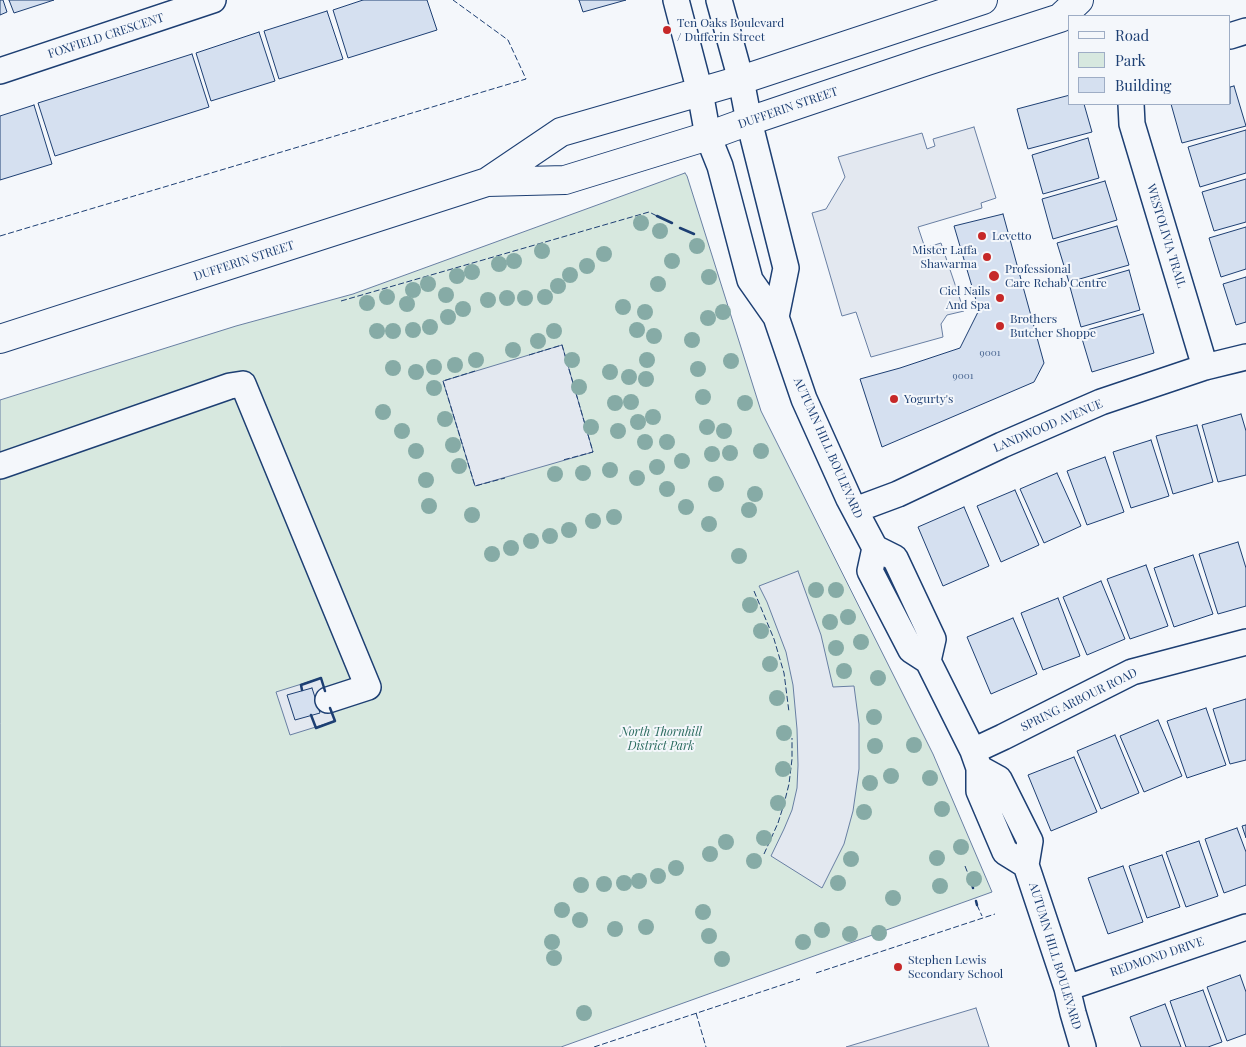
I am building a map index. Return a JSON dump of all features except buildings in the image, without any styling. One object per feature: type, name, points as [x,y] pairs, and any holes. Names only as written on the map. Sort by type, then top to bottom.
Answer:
[{"type":"main road","name":"DUFFERIN STREET","points":[[0,339],[487,182],[561,132],[741,80],[983,0]]},
{"type":"main road","name":"DUFFERIN STREET","points":[[487,182],[565,180],[708,136],[927,61],[1060,18],[1079,0]]},
{"type":"street","name":"FOXFIELD CRESCENT","points":[[0,71],[212,0]]},
{"type":"street","name":"AUTUMN HILL BOULEVARD","points":[[676,0],[700,92],[708,136],[720,166],[750,280],[776,317],[804,399],[855,510],[875,548],[895,558],[933,639],[928,661],[976,759],[999,780],[1030,841],[1026,865],[1067,988],[1083,1047]]},
{"type":"street","points":[[719,0],[741,80],[749,121],[786,268],[776,317]]},
{"type":"street","points":[[1231,36],[1246,31]]},
{"type":"street","name":"WESTOLIVIA TRAIL","points":[[1131,105],[1132,124],[1205,367]]},
{"type":"street","name":"LANDWOOD AVENUE","points":[[855,510],[898,494],[1011,441],[1101,402],[1205,367],[1246,357]]},
{"type":"street","points":[[0,466],[221,389],[243,384],[368,687],[328,700]]},
{"type":"street","name":"SPRING ARBOUR ROAD","points":[[976,759],[1003,737],[1132,672],[1246,642]]},
{"type":"street","name":"REDMOND DRIVE","points":[[1067,988],[1246,927]]},
{"type":"green space","name":"North Thornhill District Park","points":[[685,173],[761,411],[933,754],[992,892],[561,1047],[0,1047],[0,400],[236,326],[353,294]]},
{"type":"shaded area","points":[[974,127],[996,198],[981,203],[982,208],[918,227],[925,248],[941,243],[964,311],[947,315],[941,324],[943,337],[871,357],[856,312],[842,316],[812,213],[826,209],[845,177],[838,157],[922,133],[927,149],[935,146],[933,139]]},
{"type":"shaded area","points":[[562,345],[593,452],[475,486],[443,381]]},
{"type":"shaded area","points":[[798,571],[821,635],[833,687],[854,686],[859,724],[859,769],[853,811],[844,844],[822,888],[771,856],[792,810],[797,788],[797,729],[793,685],[786,652],[759,586]]},
{"type":"shaded area","points":[[321,678],[335,721],[290,735],[276,692]]},
{"type":"shaded area","points":[[976,1008],[989,1047],[846,1047]]},
{"type":"fence","points":[[0,236],[526,79],[508,40],[453,0]]},
{"type":"fence","points":[[341,301],[649,212],[657,216]]},
{"type":"fence","points":[[529,355],[562,345],[593,452],[563,460]]},
{"type":"fence","points":[[475,371],[443,381],[475,486],[505,478]]},
{"type":"fence","points":[[754,591],[774,639],[784,673],[789,712]]},
{"type":"fence","points":[[764,854],[778,823],[789,784],[792,738]]},
{"type":"fence","points":[[965,866],[972,884]]},
{"type":"fence","points":[[977,905],[982,916]]},
{"type":"fence","points":[[816,973],[995,914]]},
{"type":"fence","points":[[594,1047],[800,979]]},
{"type":"fence","points":[[696,1013],[706,1047]]},
{"type":"wall","points":[[657,216],[672,223]]},
{"type":"wall","points":[[680,228],[694,234]]},
{"type":"wall","points":[[302,690],[301,685],[321,678],[325,691]]},
{"type":"wall","points":[[311,715],[316,728],[335,721],[330,708]]},
{"type":"wall","points":[[972,884],[973,888]]},
{"type":"wall","points":[[976,901],[977,905]]},
{"type":"place","name":"Ten Oaks Boulevard / Dufferin Street","points":[[667,30]]},
{"type":"place","name":"Levetto","points":[[982,236]]},
{"type":"place","name":"Mister Laffa Shawarma","points":[[987,257]]},
{"type":"place","name":"Professional Care Rehab Centre","points":[[994,276]]},
{"type":"place","name":"Ciel Nails And Spa","points":[[1000,298]]},
{"type":"place","name":"Brothers Butcher Shoppe","points":[[1000,326]]},
{"type":"place","name":"Yogurty's","points":[[894,399]]},
{"type":"place","name":"Stephen Lewis Secondary School","points":[[898,967]]}]
